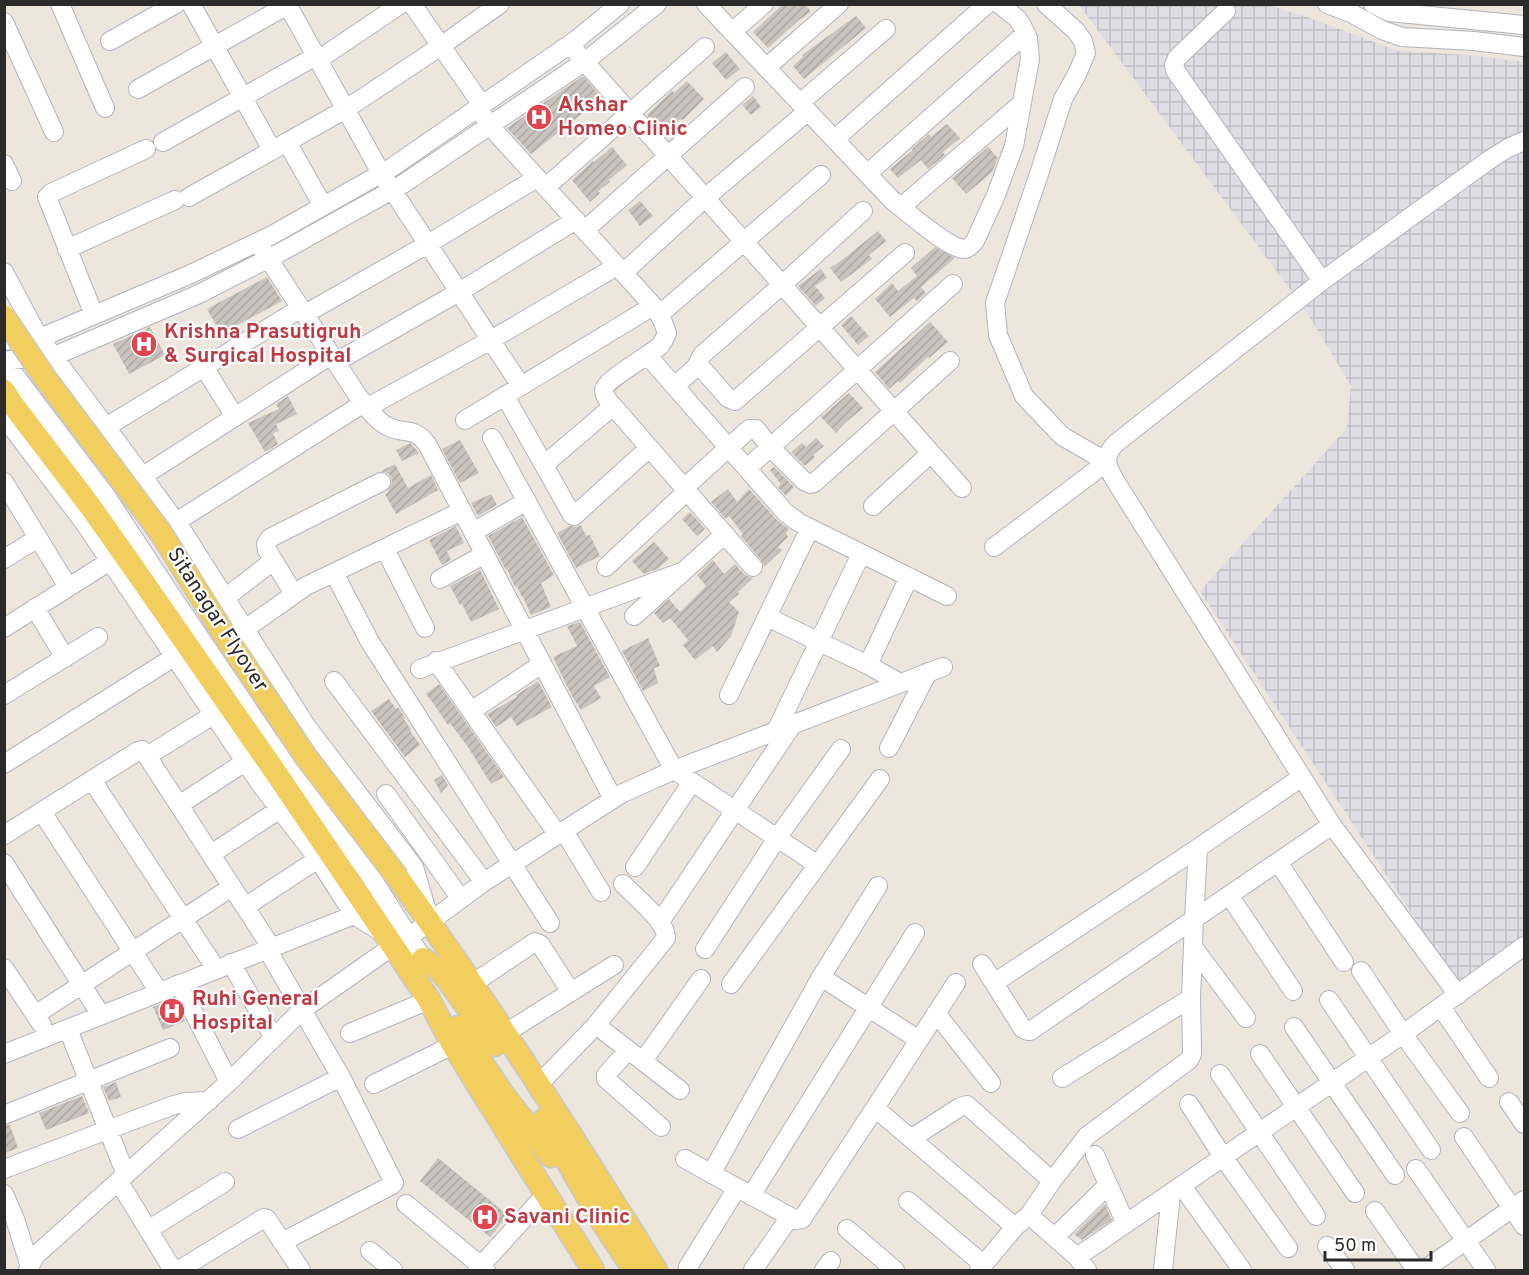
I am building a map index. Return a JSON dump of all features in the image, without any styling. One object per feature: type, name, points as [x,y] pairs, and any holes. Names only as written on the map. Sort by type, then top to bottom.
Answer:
[{"type":"main road","name":"Sitanagar Flyover","points":[[4,317],[45,378],[161,532],[229,642],[306,757],[430,922],[594,1171],[656,1270]]},
{"type":"main road","name":"Sitanagar Flyover","points":[[4,391],[90,506],[270,764],[359,910],[395,939],[453,1046],[593,1270]]},
{"type":"main road","points":[[423,959],[447,979],[520,1077],[599,1217],[634,1270]]},
{"type":"street","points":[[60,4],[105,108]]},
{"type":"street","points":[[110,41],[176,4]]},
{"type":"street","points":[[191,4],[243,98],[323,206]]},
{"type":"street","points":[[94,315],[47,197],[155,146],[317,58],[401,4]]},
{"type":"street","points":[[412,4],[441,46],[490,126],[656,311],[667,333],[662,344],[611,380],[605,386],[607,399],[753,567]]},
{"type":"street","points":[[67,249],[182,198],[280,146],[345,109],[500,4]]},
{"type":"street","points":[[4,341],[47,335],[191,274],[258,242],[381,173],[570,45],[620,4]]},
{"type":"street","points":[[5,361],[59,354],[199,294],[393,190],[583,62],[657,4]]},
{"type":"street","points":[[706,4],[901,207],[928,229],[964,249],[970,247],[975,241],[996,195],[1014,146],[1030,59],[1026,33],[1018,19],[999,4]]},
{"type":"street","points":[[732,32],[764,4]]},
{"type":"street","points":[[767,67],[839,4]]},
{"type":"street","points":[[835,139],[987,4]]},
{"type":"street","points":[[1046,4],[1076,31],[1083,41],[1086,53],[1063,99],[995,303],[998,335],[1024,396],[1062,436],[1107,462]]},
{"type":"street","points":[[1327,4],[1402,37],[1474,41],[1524,47]]},
{"type":"street","points":[[1373,4],[1389,12],[1524,25]]},
{"type":"street","points":[[138,89],[290,6],[381,173],[491,340],[544,465],[572,515],[574,516],[649,448]]},
{"type":"street","points":[[1226,11],[1177,58],[1174,65],[1175,70],[1322,281]]},
{"type":"street","points":[[4,22],[54,132]]},
{"type":"street","points":[[176,522],[366,405],[620,269],[705,198],[886,29]]},
{"type":"street","points":[[867,174],[1026,33]]},
{"type":"street","points":[[570,45],[962,488]]},
{"type":"street","points":[[106,427],[204,367],[303,311],[541,182],[629,113],[705,46]]},
{"type":"street","points":[[143,476],[235,417],[334,358],[580,225],[667,155],[745,87]]},
{"type":"street","points":[[901,207],[1022,103]]},
{"type":"street","points":[[1458,995],[1332,825],[1109,471],[1107,462],[1108,451],[1115,444],[1322,281],[1489,160],[1516,145],[1524,128]]},
{"type":"street","points":[[465,420],[656,311],[821,175]]},
{"type":"street","points":[[675,386],[698,364],[702,354],[782,285],[863,210]]},
{"type":"street","points":[[258,242],[366,405],[380,421],[391,428],[414,432],[420,435],[427,444],[613,799]]},
{"type":"street","points":[[698,364],[728,398],[735,401],[905,253]]},
{"type":"street","points":[[4,272],[38,336],[176,522],[307,727],[414,867],[430,922]]},
{"type":"street","points":[[747,468],[953,284]]},
{"type":"street","points":[[648,356],[785,512],[798,522],[946,596]]},
{"type":"street","points":[[5,361],[106,496],[270,742],[368,872],[395,939],[423,959]]},
{"type":"street","points":[[606,567],[749,429],[756,429],[770,447],[804,481],[811,484],[950,362]]},
{"type":"street","points":[[204,367],[235,417]]},
{"type":"street","points":[[544,465],[613,406]]},
{"type":"street","points":[[4,417],[83,521],[245,762],[359,910],[4,1054]]},
{"type":"street","points":[[492,438],[674,770],[818,865]]},
{"type":"street","points":[[873,506],[931,453]]},
{"type":"street","points":[[994,547],[1107,462]]},
{"type":"street","points":[[294,594],[267,550],[266,544],[270,538],[381,482]]},
{"type":"street","points":[[6,488],[68,587]]},
{"type":"street","points":[[473,532],[527,501]]},
{"type":"street","points":[[245,629],[294,594],[462,511]]},
{"type":"street","points":[[729,696],[810,528]]},
{"type":"street","points":[[634,616],[725,534]]},
{"type":"street","points":[[4,559],[38,538]]},
{"type":"street","points":[[385,549],[425,628]]},
{"type":"street","points":[[440,579],[485,554]]},
{"type":"street","points":[[660,922],[736,811],[785,727],[819,642],[861,554]]},
{"type":"street","points":[[4,628],[110,561]]},
{"type":"street","points":[[225,598],[273,561]]},
{"type":"street","points":[[601,892],[561,833],[471,711],[428,665],[684,571]]},
{"type":"street","points":[[334,573],[370,642],[550,923]]},
{"type":"street","points":[[868,665],[909,578]]},
{"type":"street","points":[[35,608],[65,658]]},
{"type":"street","points":[[767,617],[868,665],[900,683]]},
{"type":"street","points":[[4,695],[98,637]]},
{"type":"street","points":[[4,764],[174,657]]},
{"type":"street","points":[[471,711],[542,664]]},
{"type":"street","points":[[4,1194],[10,1222],[34,1266],[302,1010],[395,939],[430,922],[484,882],[621,794],[674,770],[936,670],[889,748]]},
{"type":"street","points":[[334,681],[484,882]]},
{"type":"street","points":[[147,756],[213,715]]},
{"type":"street","points":[[705,949],[777,838],[841,749]]},
{"type":"street","points":[[4,835],[138,751],[142,750],[147,756],[269,948],[341,1077],[394,1183],[282,1242]]},
{"type":"street","points":[[179,805],[245,762]]},
{"type":"street","points":[[994,983],[1302,777]]},
{"type":"street","points":[[731,984],[879,779]]},
{"type":"street","points":[[92,780],[183,919],[224,966],[274,1038]]},
{"type":"street","points":[[635,867],[692,782]]},
{"type":"street","points":[[386,794],[461,898]]},
{"type":"street","points":[[211,854],[280,809]]},
{"type":"street","points":[[42,812],[159,992]]},
{"type":"street","points":[[982,964],[1023,1029],[1030,1031],[1332,825]]},
{"type":"street","points":[[908,1201],[988,1266],[1015,1227],[1029,1215],[1052,1181],[1088,1136],[1189,1060],[1192,1054],[1191,998],[1198,848]]},
{"type":"street","points":[[245,907],[318,859]]},
{"type":"street","points":[[1278,862],[1344,962]]},
{"type":"street","points":[[4,863],[101,1015]]},
{"type":"street","points":[[538,1085],[596,1025],[666,938],[660,922],[622,885]]},
{"type":"street","points":[[711,1174],[820,977],[878,886]]},
{"type":"street","points":[[35,1015],[232,887]]},
{"type":"street","points":[[1229,895],[1293,991]]},
{"type":"street","points":[[688,1267],[744,1192],[869,1008],[915,933]]},
{"type":"street","points":[[472,984],[536,942],[540,944],[571,992]]},
{"type":"street","points":[[1029,1215],[1082,1264],[1126,1224],[1403,1034],[1524,946]]},
{"type":"street","points":[[1193,947],[1246,1018]]},
{"type":"street","points":[[504,1034],[614,965]]},
{"type":"street","points":[[4,968],[50,1036]]},
{"type":"street","points":[[1361,971],[1460,1113]]},
{"type":"street","points":[[820,977],[919,1040]]},
{"type":"street","points":[[643,1061],[701,979]]},
{"type":"street","points":[[685,1159],[790,1217],[800,1220],[956,982]]},
{"type":"street","points":[[179,984],[229,1082]]},
{"type":"street","points":[[1062,1078],[1191,998]]},
{"type":"street","points":[[350,1033],[429,1000]]},
{"type":"street","points":[[1329,1000],[1431,1150]]},
{"type":"street","points":[[1441,1007],[1489,1078]]},
{"type":"street","points":[[936,1013],[991,1083]]},
{"type":"street","points":[[596,1025],[680,1090]]},
{"type":"street","points":[[1294,1027],[1395,1175]]},
{"type":"street","points":[[68,1029],[108,1130],[123,1179],[148,1230],[173,1270]]},
{"type":"street","points":[[374,1084],[453,1046]]},
{"type":"street","points":[[4,1115],[170,1048]]},
{"type":"street","points":[[628,1050],[606,1075],[606,1079],[661,1127]]},
{"type":"street","points":[[1260,1054],[1355,1193]]},
{"type":"street","points":[[1220,1074],[1316,1216]]},
{"type":"street","points":[[238,1129],[341,1077]]},
{"type":"street","points":[[4,1169],[178,1104],[209,1101]]},
{"type":"street","points":[[1509,1102],[1524,1124]]},
{"type":"street","points":[[1188,1104],[1288,1248]]},
{"type":"street","points":[[912,1138],[960,1107],[967,1105],[1052,1181]]},
{"type":"street","points":[[875,1108],[1015,1227]]},
{"type":"street","points":[[1464,1137],[1518,1205],[1524,1226]]},
{"type":"street","points":[[1095,1155],[1126,1224]]},
{"type":"street","points":[[1416,1169],[1486,1270]]},
{"type":"street","points":[[148,1230],[225,1182]]},
{"type":"street","points":[[1055,1237],[1108,1185]]},
{"type":"street","points":[[1163,1270],[1176,1190]]},
{"type":"street","points":[[1176,1190],[1242,1270]]},
{"type":"street","points":[[406,1204],[481,1269],[545,1194]]},
{"type":"street","points":[[1424,1270],[1518,1205]]},
{"type":"street","points":[[1375,1211],[1416,1270]]},
{"type":"street","points":[[753,1270],[790,1217]]},
{"type":"street","points":[[179,1270],[264,1218],[282,1242],[297,1269]]},
{"type":"street","points":[[847,1229],[895,1270]]},
{"type":"street","points":[[1328,1245],[1345,1270]]},
{"type":"street","points":[[370,1251],[393,1270]]},
{"type":"shaded area","points":[[1079,5],[1268,5],[1398,51],[1468,55],[1524,62],[1524,934],[1459,986],[1200,591],[1347,428],[1351,386],[1306,311]]},
{"type":"building","points":[[783,4],[805,4],[811,12],[768,48],[753,32]]},
{"type":"building","points":[[856,16],[866,28],[804,79],[793,66],[803,57],[802,55]]},
{"type":"building","points":[[726,52],[740,69],[726,80],[712,63]]},
{"type":"building","points":[[583,76],[602,98],[531,154],[507,128]]},
{"type":"building","points":[[687,81],[704,99],[683,120],[681,119],[663,133],[647,115],[672,91],[674,93]]},
{"type":"building","points":[[753,96],[761,107],[751,115],[742,105]]},
{"type":"building","points":[[947,124],[960,138],[943,152],[945,155],[928,169],[921,160],[898,178],[890,169],[929,134],[931,137]]},
{"type":"building","points":[[612,147],[627,165],[598,191],[600,193],[590,202],[572,180]]},
{"type":"building","points":[[988,147],[998,158],[992,172],[966,194],[952,178]]},
{"type":"building","points":[[640,201],[653,216],[640,226],[628,210]]},
{"type":"building","points":[[878,231],[886,241],[869,255],[872,259],[841,282],[830,268]]},
{"type":"building","points":[[935,247],[955,258],[921,287],[926,293],[917,301],[914,298],[890,317],[875,299],[892,283],[898,291],[917,276],[911,268]]},
{"type":"building","points":[[821,269],[827,278],[815,286],[825,298],[816,306],[798,286]]},
{"type":"building","points":[[267,277],[282,301],[221,334],[207,309]]},
{"type":"building","points":[[851,316],[869,336],[858,345],[841,325]]},
{"type":"building","points":[[930,322],[948,342],[900,383],[898,381],[889,389],[875,372]]},
{"type":"building","points":[[150,327],[165,355],[129,374],[113,344]]},
{"type":"building","points":[[849,393],[863,408],[836,433],[821,417]]},
{"type":"building","points":[[288,396],[297,414],[276,424],[279,431],[273,433],[278,444],[265,452],[248,423],[279,409],[276,404]]},
{"type":"building","points":[[816,438],[824,446],[805,466],[791,452],[802,443],[806,447]]},
{"type":"building","points":[[460,440],[479,473],[460,483],[442,449]]},
{"type":"building","points":[[410,443],[419,453],[402,461],[396,450]]},
{"type":"building","points":[[395,464],[408,488],[431,475],[438,490],[396,514],[385,494],[389,492],[391,477],[388,473],[381,471]]},
{"type":"building","points":[[774,467],[794,487],[786,496],[778,487],[781,484],[770,470]]},
{"type":"building","points":[[728,489],[737,502],[749,489],[777,520],[789,529],[786,533],[788,537],[778,547],[782,550],[764,567],[729,516],[726,519],[711,502]]},
{"type":"building","points":[[491,494],[497,505],[478,516],[471,503]]},
{"type":"building","points":[[690,512],[705,529],[697,536],[682,519]]},
{"type":"building","points":[[522,517],[554,575],[541,583],[551,607],[531,615],[488,536]]},
{"type":"building","points":[[581,525],[586,536],[590,535],[600,556],[576,568],[557,533],[570,526]]},
{"type":"building","points":[[456,526],[464,543],[447,551],[451,560],[442,565],[429,540]]},
{"type":"building","points":[[654,542],[669,559],[657,569],[644,574],[632,561]]},
{"type":"building","points":[[713,560],[724,574],[735,564],[745,575],[753,578],[729,602],[739,612],[731,636],[717,652],[713,646],[695,660],[683,645],[688,640],[670,618],[663,623],[654,613],[669,599],[680,612],[706,586],[697,575]]},
{"type":"building","points":[[480,570],[499,609],[471,622],[450,586]]},
{"type":"building","points":[[580,622],[610,677],[594,686],[601,698],[581,710],[553,657],[577,646],[567,626]]},
{"type":"building","points":[[648,638],[660,666],[654,668],[658,683],[643,691],[622,651]]},
{"type":"building","points":[[538,681],[552,707],[517,726],[511,717],[496,727],[487,714],[517,697],[516,695]]},
{"type":"building","points":[[439,684],[504,777],[491,784],[468,747],[450,723],[448,725],[426,694]]},
{"type":"building","points":[[389,699],[396,709],[398,707],[420,745],[405,757],[371,711]]},
{"type":"building","points":[[442,775],[448,785],[441,793],[434,780]]},
{"type":"building","points":[[174,999],[185,1021],[163,1030],[153,1007]]},
{"type":"building","points":[[116,1082],[121,1097],[109,1101],[103,1087]]},
{"type":"building","points":[[82,1096],[89,1113],[46,1130],[39,1113]]},
{"type":"building","points":[[10,1125],[18,1148],[4,1153],[4,1126]]},
{"type":"building","points":[[438,1158],[508,1215],[490,1237],[420,1181]]},
{"type":"building","points":[[1105,1204],[1112,1220],[1082,1240],[1074,1234]]},
{"type":"place","name":"Akshar Homeo Clinic","points":[[539,117]]},
{"type":"place","name":"Krishna Prasutigruh & Surgical Hospital","points":[[144,344]]},
{"type":"place","name":"Ruhi General Hospital","points":[[172,1011]]},
{"type":"place","name":"Savani Clinic","points":[[485,1217]]}]
